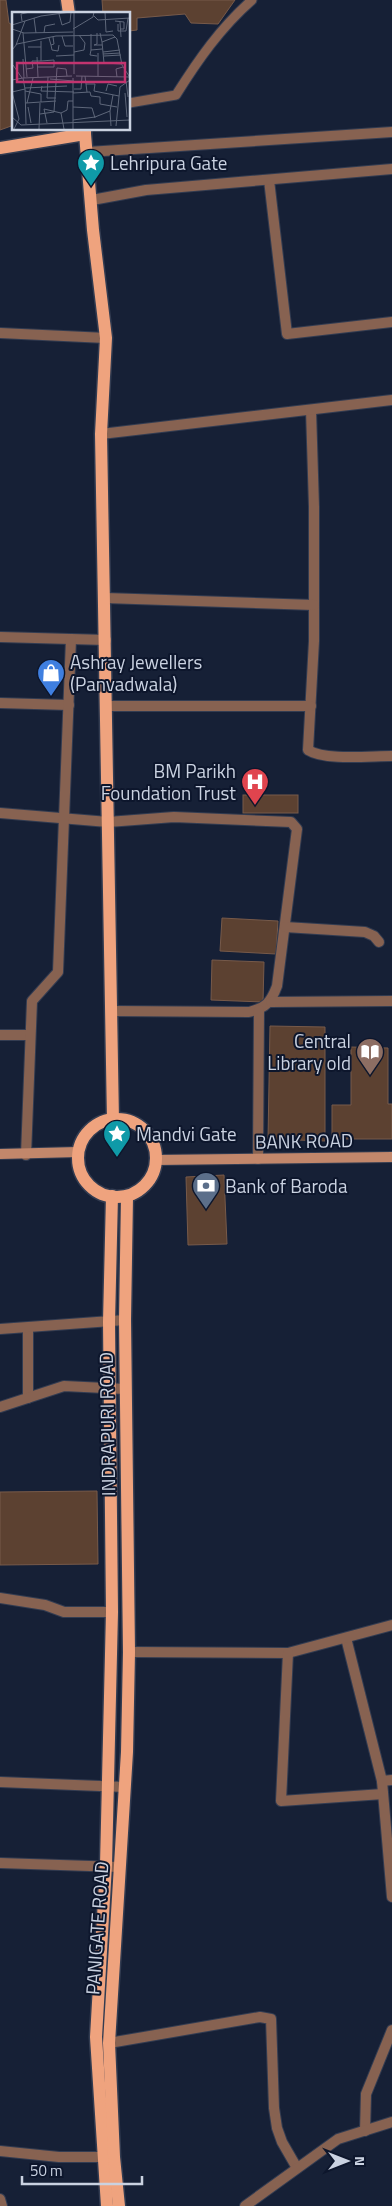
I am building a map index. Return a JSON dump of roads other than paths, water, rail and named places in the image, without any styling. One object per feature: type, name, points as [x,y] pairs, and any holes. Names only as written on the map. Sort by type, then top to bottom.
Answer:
[{"type":"main road","points":[[0,148],[85,132],[88,152],[93,230],[106,338],[101,434],[113,1121]]},
{"type":"main road","points":[[118,1119],[130,1121],[141,1127],[155,1147],[156,1160],[154,1172],[147,1184],[135,1194],[103,1196],[86,1184],[80,1175],[78,1152],[80,1142],[86,1132],[95,1125],[118,1119]]},
{"type":"main road","points":[[0,1154],[26,1155],[78,1152]]},
{"type":"main road","name":"BANK ROAD","points":[[156,1160],[392,1157]]},
{"type":"main road","points":[[107,2206],[109,2157],[96,2037],[106,1865],[112,1612],[109,1322],[112,1196]]},
{"type":"main road","name":"INDRAPURI ROAD","points":[[127,1196],[125,1389],[129,1652]]},
{"type":"main road","name":"PANIGATE ROAD","points":[[120,2206],[109,2157],[109,2043],[125,1787],[129,1652]]},
{"type":"street","points":[[130,103],[176,95],[196,63],[233,17],[252,0]]},
{"type":"street","points":[[88,152],[392,132]]},
{"type":"street","points":[[92,200],[146,190],[392,169]]},
{"type":"street","points":[[269,180],[288,334],[392,322]]},
{"type":"street","points":[[0,333],[106,338]]},
{"type":"street","points":[[101,434],[392,400]]},
{"type":"street","points":[[310,410],[314,507],[314,605],[308,750],[315,754],[392,756]]},
{"type":"street","points":[[105,598],[314,605]]},
{"type":"street","points":[[0,637],[106,640]]},
{"type":"street","points":[[26,1155],[32,1001],[58,972],[71,639]]},
{"type":"street","points":[[0,703],[69,705]]},
{"type":"street","points":[[106,706],[310,706]]},
{"type":"street","points":[[0,813],[108,822],[174,817],[291,822],[297,829],[277,986],[270,1002],[259,1010],[249,1012],[111,1011]]},
{"type":"street","points":[[285,927],[365,932],[374,936],[379,942]]},
{"type":"street","points":[[270,1002],[392,1000]]},
{"type":"street","points":[[258,1159],[259,1010]]},
{"type":"street","points":[[0,1034],[30,1035]]},
{"type":"street","points":[[0,1329],[125,1320]]},
{"type":"street","points":[[28,1328],[28,1398]]},
{"type":"street","points":[[0,1407],[64,1386],[125,1389]]},
{"type":"street","points":[[0,1598],[45,1605],[64,1612],[112,1612]]},
{"type":"street","points":[[129,1652],[288,1653],[392,1625]]},
{"type":"street","points":[[346,1638],[387,1781],[383,1794],[392,1897]]},
{"type":"street","points":[[288,1653],[281,1801],[383,1794]]},
{"type":"street","points":[[0,1782],[125,1787]]},
{"type":"street","points":[[0,1863],[106,1865],[120,1867]]},
{"type":"street","points":[[109,2043],[260,2017],[270,2020],[274,2108],[277,2128],[282,2142],[297,2168]]},
{"type":"street","points":[[365,2131],[366,2094],[392,2030]]},
{"type":"street","points":[[245,2206],[338,2139],[392,2122]]},
{"type":"street","points":[[0,2151],[59,2157],[109,2157]]},
{"type":"street","points":[[0,2200],[2,2206]]},
{"type":"place","name":"Lehripura Gate","points":[[91,187]]},
{"type":"place","name":"Ashray Jewellers (Panvadwala)","points":[[51,697]]},
{"type":"place","name":"BM Parikh Foundation Trust","points":[[255,806]]},
{"type":"place","name":"Central Library old","points":[[370,1076]]},
{"type":"place","name":"Mandvi Gate","points":[[117,1158]]},
{"type":"place","name":"Bank of Baroda","points":[[206,1210]]}]
